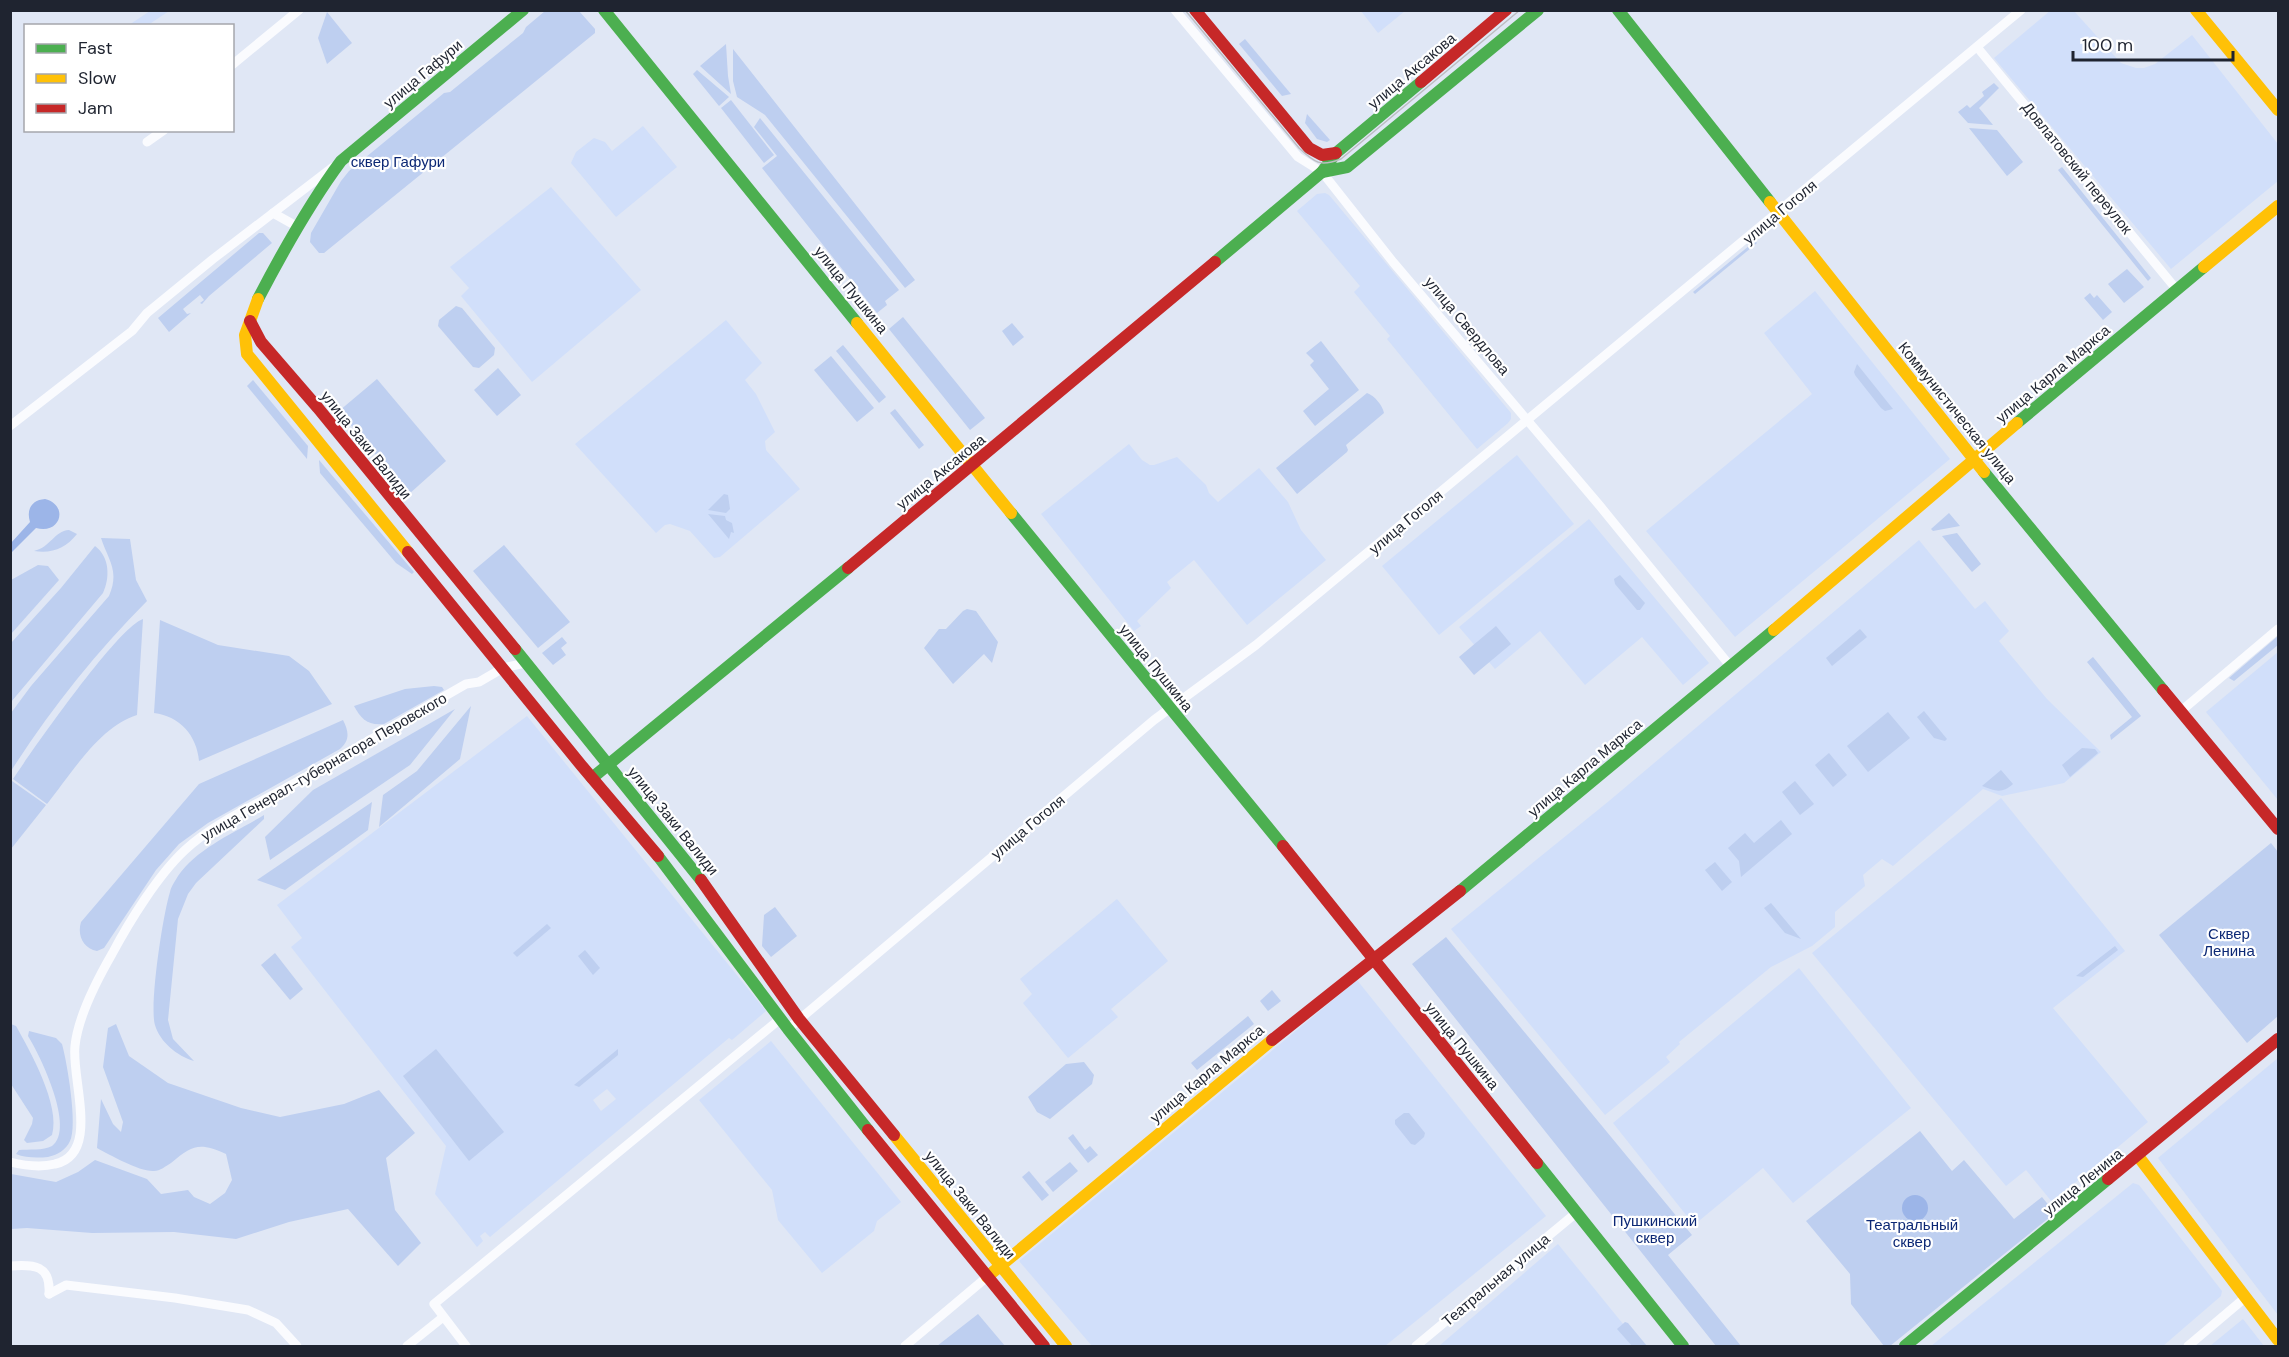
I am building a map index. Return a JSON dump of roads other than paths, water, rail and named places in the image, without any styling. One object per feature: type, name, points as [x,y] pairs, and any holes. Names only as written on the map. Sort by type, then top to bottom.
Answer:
[{"type":"main road","name":"улица Гафури","points":[[341,161],[523,10]]},
{"type":"main road","name":"улица Пушкина","points":[[604,10],[1374,959],[1683,1347]]},
{"type":"main road","points":[[1195,10],[1309,148],[1318,156],[1336,153]]},
{"type":"main road","name":"улица Аксакова","points":[[592,778],[973,466],[1322,172],[1336,153],[1506,10]]},
{"type":"main road","points":[[1322,172],[1347,167],[1538,10]]},
{"type":"main road","name":"Коммунистическая улица","points":[[1618,10],[1973,459],[2278,829]]},
{"type":"main road","points":[[2196,10],[2278,110]]},
{"type":"main road","name":"улица Заки Валиди","points":[[341,161],[298,227],[255,304],[245,341],[247,354],[592,778],[661,859],[784,1024],[912,1186],[1044,1347]]},
{"type":"main road","name":"улица Карла Маркса","points":[[987,1277],[1304,1013],[1586,788],[1973,459],[2278,206]]},
{"type":"main road","name":"улица Заки Валиди","points":[[250,321],[265,347],[318,408],[728,915],[761,968],[799,1019],[1066,1347]]},
{"type":"main road","name":"улица Ленина","points":[[1905,1347],[2278,1040]]},
{"type":"main road","points":[[2138,1156],[2278,1340]]},
{"type":"street","points":[[234,63],[299,10]]},
{"type":"street","name":"улица Свердлова","points":[[1174,10],[1298,157],[1322,172],[1393,262],[1731,667]]},
{"type":"street","name":"улица Гоголя","points":[[442,1318],[434,1304],[784,1024],[799,1019],[1169,709],[1253,648],[2021,10]]},
{"type":"street","name":"Довлатовский переулок","points":[[1977,47],[2177,290]]},
{"type":"street","points":[[147,142],[161,132]]},
{"type":"street","points":[[10,426],[132,331],[147,312],[213,258],[341,161]]},
{"type":"street","points":[[273,213],[298,227]]},
{"type":"street","points":[[2181,711],[2278,629]]},
{"type":"street","name":"улица Генерал-губернатора Перовского","points":[[10,1162],[32,1166],[50,1165],[66,1160],[77,1149],[82,1128],[74,1055],[79,1025],[122,935],[179,856],[228,821],[466,684],[479,682],[503,668],[525,663]]},
{"type":"street","name":"Театральная улица","points":[[1416,1347],[1576,1213]]},
{"type":"street","points":[[10,1266],[31,1264],[42,1269],[50,1283],[49,1294],[66,1285],[175,1298],[248,1310],[276,1323],[297,1347]]},
{"type":"street","name":"улица Карла Маркса","points":[[905,1347],[987,1277]]},
{"type":"street","points":[[2188,1347],[2246,1297]]},
{"type":"street","points":[[407,1347],[442,1318],[466,1347]]},
{"type":"tram line","points":[[1185,10],[1299,148],[1309,157],[1323,163],[1341,159],[1520,10]]},
{"type":"park label","name":"сквер Гафури","points":[[398,162]]},
{"type":"park label","name":"Сквер Ленина","points":[[2229,942]]},
{"type":"park label","name":"Пушкинский сквер","points":[[1655,1230]]},
{"type":"park label","name":"Театральный сквер","points":[[1912,1234]]}]
